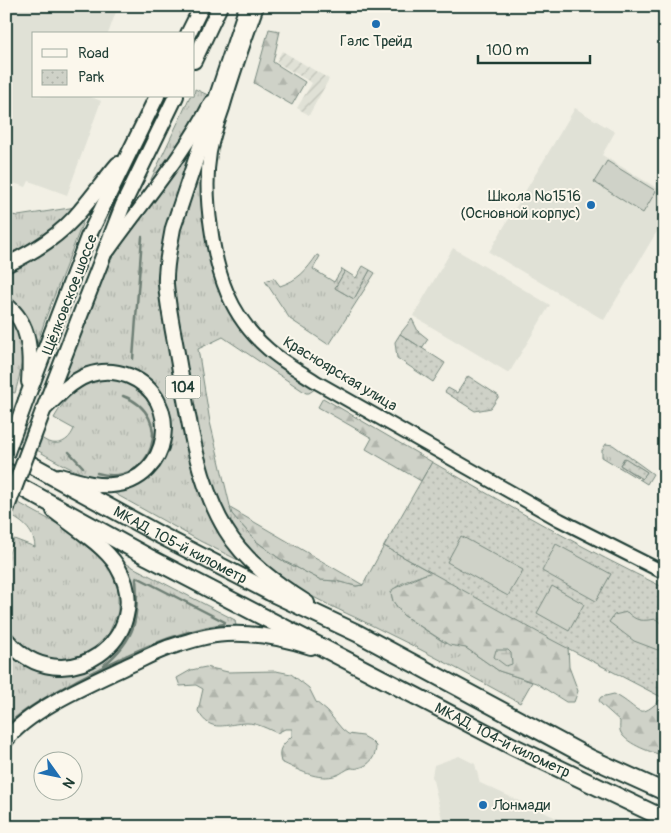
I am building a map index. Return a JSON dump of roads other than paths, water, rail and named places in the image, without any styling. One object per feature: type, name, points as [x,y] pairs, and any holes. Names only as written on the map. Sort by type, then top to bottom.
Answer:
[{"type":"highway","name":"МКАД, 105-й километр","points":[[6,451],[160,535],[270,592],[357,633]]},
{"type":"highway","name":"МКАД, 105-й километр","points":[[6,479],[148,557],[343,657]]},
{"type":"highway","name":"МКАД, 104-й километр","points":[[357,633],[590,758],[665,792]]},
{"type":"highway","name":"МКАД, 104-й километр","points":[[343,657],[550,765],[665,819]]},
{"type":"main road","points":[[189,32],[202,6]]},
{"type":"main road","points":[[195,58],[220,6]]},
{"type":"main road","points":[[222,79],[252,9]]},
{"type":"main road","name":"104","points":[[222,79],[173,228],[168,254],[166,283],[184,395],[198,459],[210,499],[225,530],[238,548],[252,563],[289,592],[357,633]]},
{"type":"main road","name":"Щёлковское шоссе","points":[[6,455],[88,237],[156,98]]},
{"type":"main road","name":"Щёлковское шоссе","points":[[6,510],[126,196],[175,98]]},
{"type":"main road","points":[[6,264],[36,250],[67,225],[106,177],[129,153]]},
{"type":"main road","points":[[6,305],[18,317],[28,338],[30,370],[27,398]]},
{"type":"main road","points":[[43,410],[79,379],[96,373],[115,372],[133,377],[148,388],[162,412],[164,430],[161,448],[152,464],[138,477],[121,484],[102,486],[44,472]]},
{"type":"main road","points":[[6,639],[25,657],[36,663],[55,667],[74,666],[87,662],[108,648],[122,626],[126,614],[126,588],[116,564],[108,555],[32,493]]},
{"type":"main road","points":[[6,740],[21,725],[48,707],[88,685],[164,649],[198,638],[225,634],[257,634],[291,641],[343,657]]},
{"type":"street","name":"Красноярская улица","points":[[252,9],[215,133],[208,169],[207,189],[211,229],[218,268],[229,298],[248,327],[280,359],[318,383],[560,520],[665,573]]},
{"type":"street","points":[[99,264],[192,136],[222,79]]},
{"type":"waterway","points":[[133,359],[142,237]]},
{"type":"waterway","points":[[97,473],[116,475],[132,470],[144,461],[151,448],[153,433],[149,418],[139,405],[123,396]]},
{"type":"waterway","points":[[69,452],[83,467]]},
{"type":"waterway","points":[[6,726],[40,701],[113,662],[166,639],[224,624],[225,622],[137,577],[137,605],[133,627],[123,646],[104,665]]},
{"type":"place","name":"Галс Трейд","points":[[376,24]]},
{"type":"place","name":"Школа №1516 (Основной корпус)","points":[[591,205]]},
{"type":"place","name":"Лонмади","points":[[483,805]]}]
